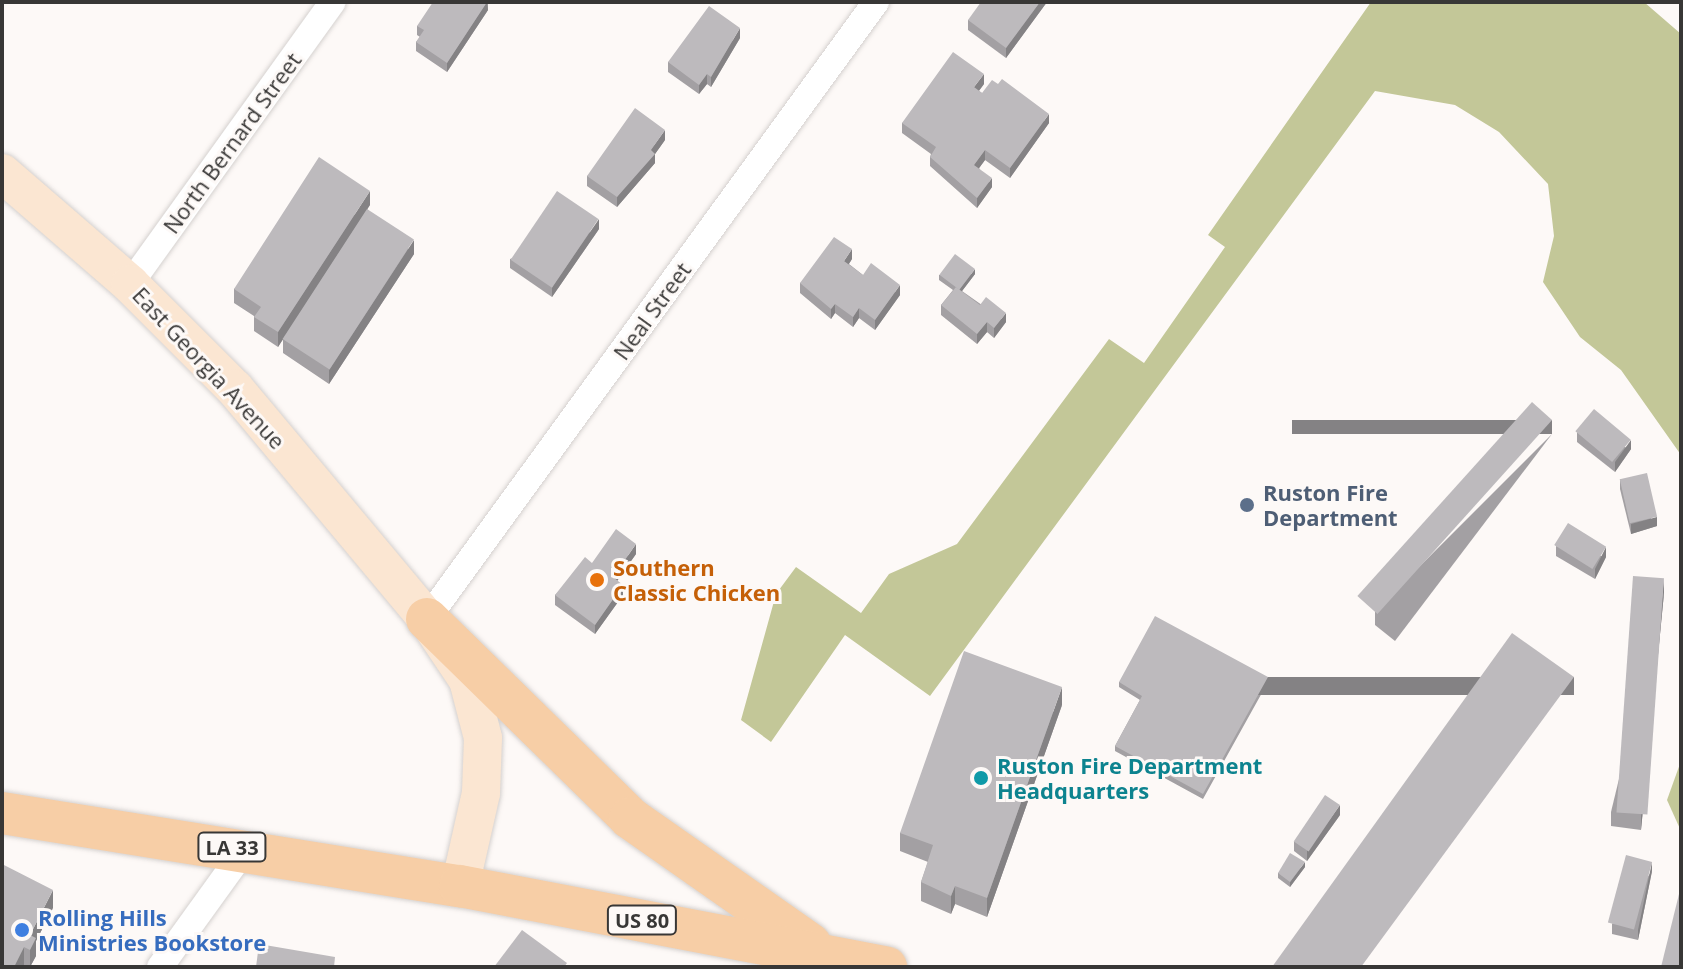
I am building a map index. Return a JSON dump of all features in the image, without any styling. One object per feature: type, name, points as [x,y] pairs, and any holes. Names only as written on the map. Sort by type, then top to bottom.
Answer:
[{"type":"main road","name":"East Georgia Avenue","points":[[2,173],[130,284],[235,389],[427,619],[468,680],[483,738],[481,793],[460,886]]},
{"type":"main road","points":[[427,619],[630,818],[820,960]]},
{"type":"main road","name":"LA 33","points":[[2,813],[245,849],[460,886]]},
{"type":"main road","name":"US 80","points":[[460,886],[820,960],[886,967]]},
{"type":"street","name":"North Bernard Street","points":[[130,284],[333,2]]},
{"type":"street","name":"Neal Street","points":[[427,619],[876,2]]},
{"type":"street","points":[[160,967],[245,849]]},
{"type":"green space","points":[[1371,2],[1644,2],[1681,34],[1681,455],[1621,370],[1580,337],[1543,282],[1554,236],[1548,184],[1499,132],[1455,105],[1375,91],[930,696],[845,635],[771,742],[741,720],[776,594],[796,567],[861,613],[889,574],[957,544],[1109,339],[1144,363],[1225,247],[1208,235]]},
{"type":"green space","points":[[1681,761],[1681,831],[1667,800]]},
{"type":"building","points":[[433,2],[487,2],[447,63],[416,42],[424,30],[417,26]]},
{"type":"building","points":[[981,2],[1040,2],[1006,48],[968,20]]},
{"type":"building","points":[[709,6],[740,28],[711,77],[707,74],[699,85],[668,62]]},
{"type":"building","points":[[953,52],[984,74],[974,87],[982,93],[992,80],[998,84],[1002,79],[1049,114],[1010,168],[985,150],[974,165],[992,178],[977,198],[930,157],[936,147],[902,123]]},
{"type":"building","points":[[635,108],[665,130],[651,150],[655,154],[617,197],[587,176]]},
{"type":"building","points":[[319,157],[370,191],[278,332],[254,317],[261,307],[234,289]]},
{"type":"building","points":[[557,191],[598,219],[552,288],[511,260]]},
{"type":"building","points":[[367,209],[414,239],[330,369],[283,339]]},
{"type":"building","points":[[834,237],[852,249],[844,261],[863,275],[871,263],[900,285],[875,320],[859,308],[853,317],[835,304],[831,309],[800,283]]},
{"type":"building","points":[[955,254],[975,269],[959,290],[939,275]]},
{"type":"building","points":[[956,287],[980,305],[986,297],[1006,313],[994,328],[987,322],[977,334],[941,305]]},
{"type":"building","points":[[1532,402],[1552,420],[1377,614],[1357,596]]},
{"type":"building","points":[[1594,409],[1631,440],[1612,462],[1575,431]]},
{"type":"building","points":[[1647,473],[1657,517],[1630,523],[1620,479]]},
{"type":"building","points":[[1568,523],[1606,547],[1592,569],[1554,545]]},
{"type":"building","name":"Southern Classic Chicken","points":[[616,529],[636,544],[613,577],[623,585],[595,625],[555,595],[585,557],[592,563]]},
{"type":"building","points":[[1633,576],[1664,578],[1647,815],[1616,812]]},
{"type":"building","points":[[1155,616],[1268,677],[1203,794],[1115,746],[1142,696],[1119,682]]},
{"type":"building","points":[[1512,633],[1574,677],[1361,967],[1272,967]]},
{"type":"building","name":"Ruston Fire Department Headquarters","points":[[964,651],[1062,687],[987,898],[955,886],[951,896],[921,882],[933,845],[900,833]]},
{"type":"building","points":[[1325,795],[1340,805],[1309,851],[1294,841]]},
{"type":"building","points":[[1290,853],[1305,862],[1290,882],[1278,873]]},
{"type":"building","points":[[1626,855],[1652,862],[1634,930],[1608,923]]},
{"type":"building","name":"Rolling Hills Ministries Bookstore","points":[[2,864],[53,890],[30,935],[36,938],[30,950],[24,947],[14,967],[2,967]]},
{"type":"building","points":[[1681,886],[1681,967],[1661,967]]},
{"type":"building","points":[[522,930],[567,963],[564,967],[494,967]]},
{"type":"building","points":[[259,944],[335,957],[334,967],[256,967]]},
{"type":"place","name":"Ruston Fire Department","points":[[1247,505]]},
{"type":"place","name":"Southern Classic Chicken","points":[[597,580]]},
{"type":"place","name":"Ruston Fire Department Headquarters","points":[[981,778]]},
{"type":"place","name":"Rolling Hills Ministries Bookstore","points":[[22,930]]}]
